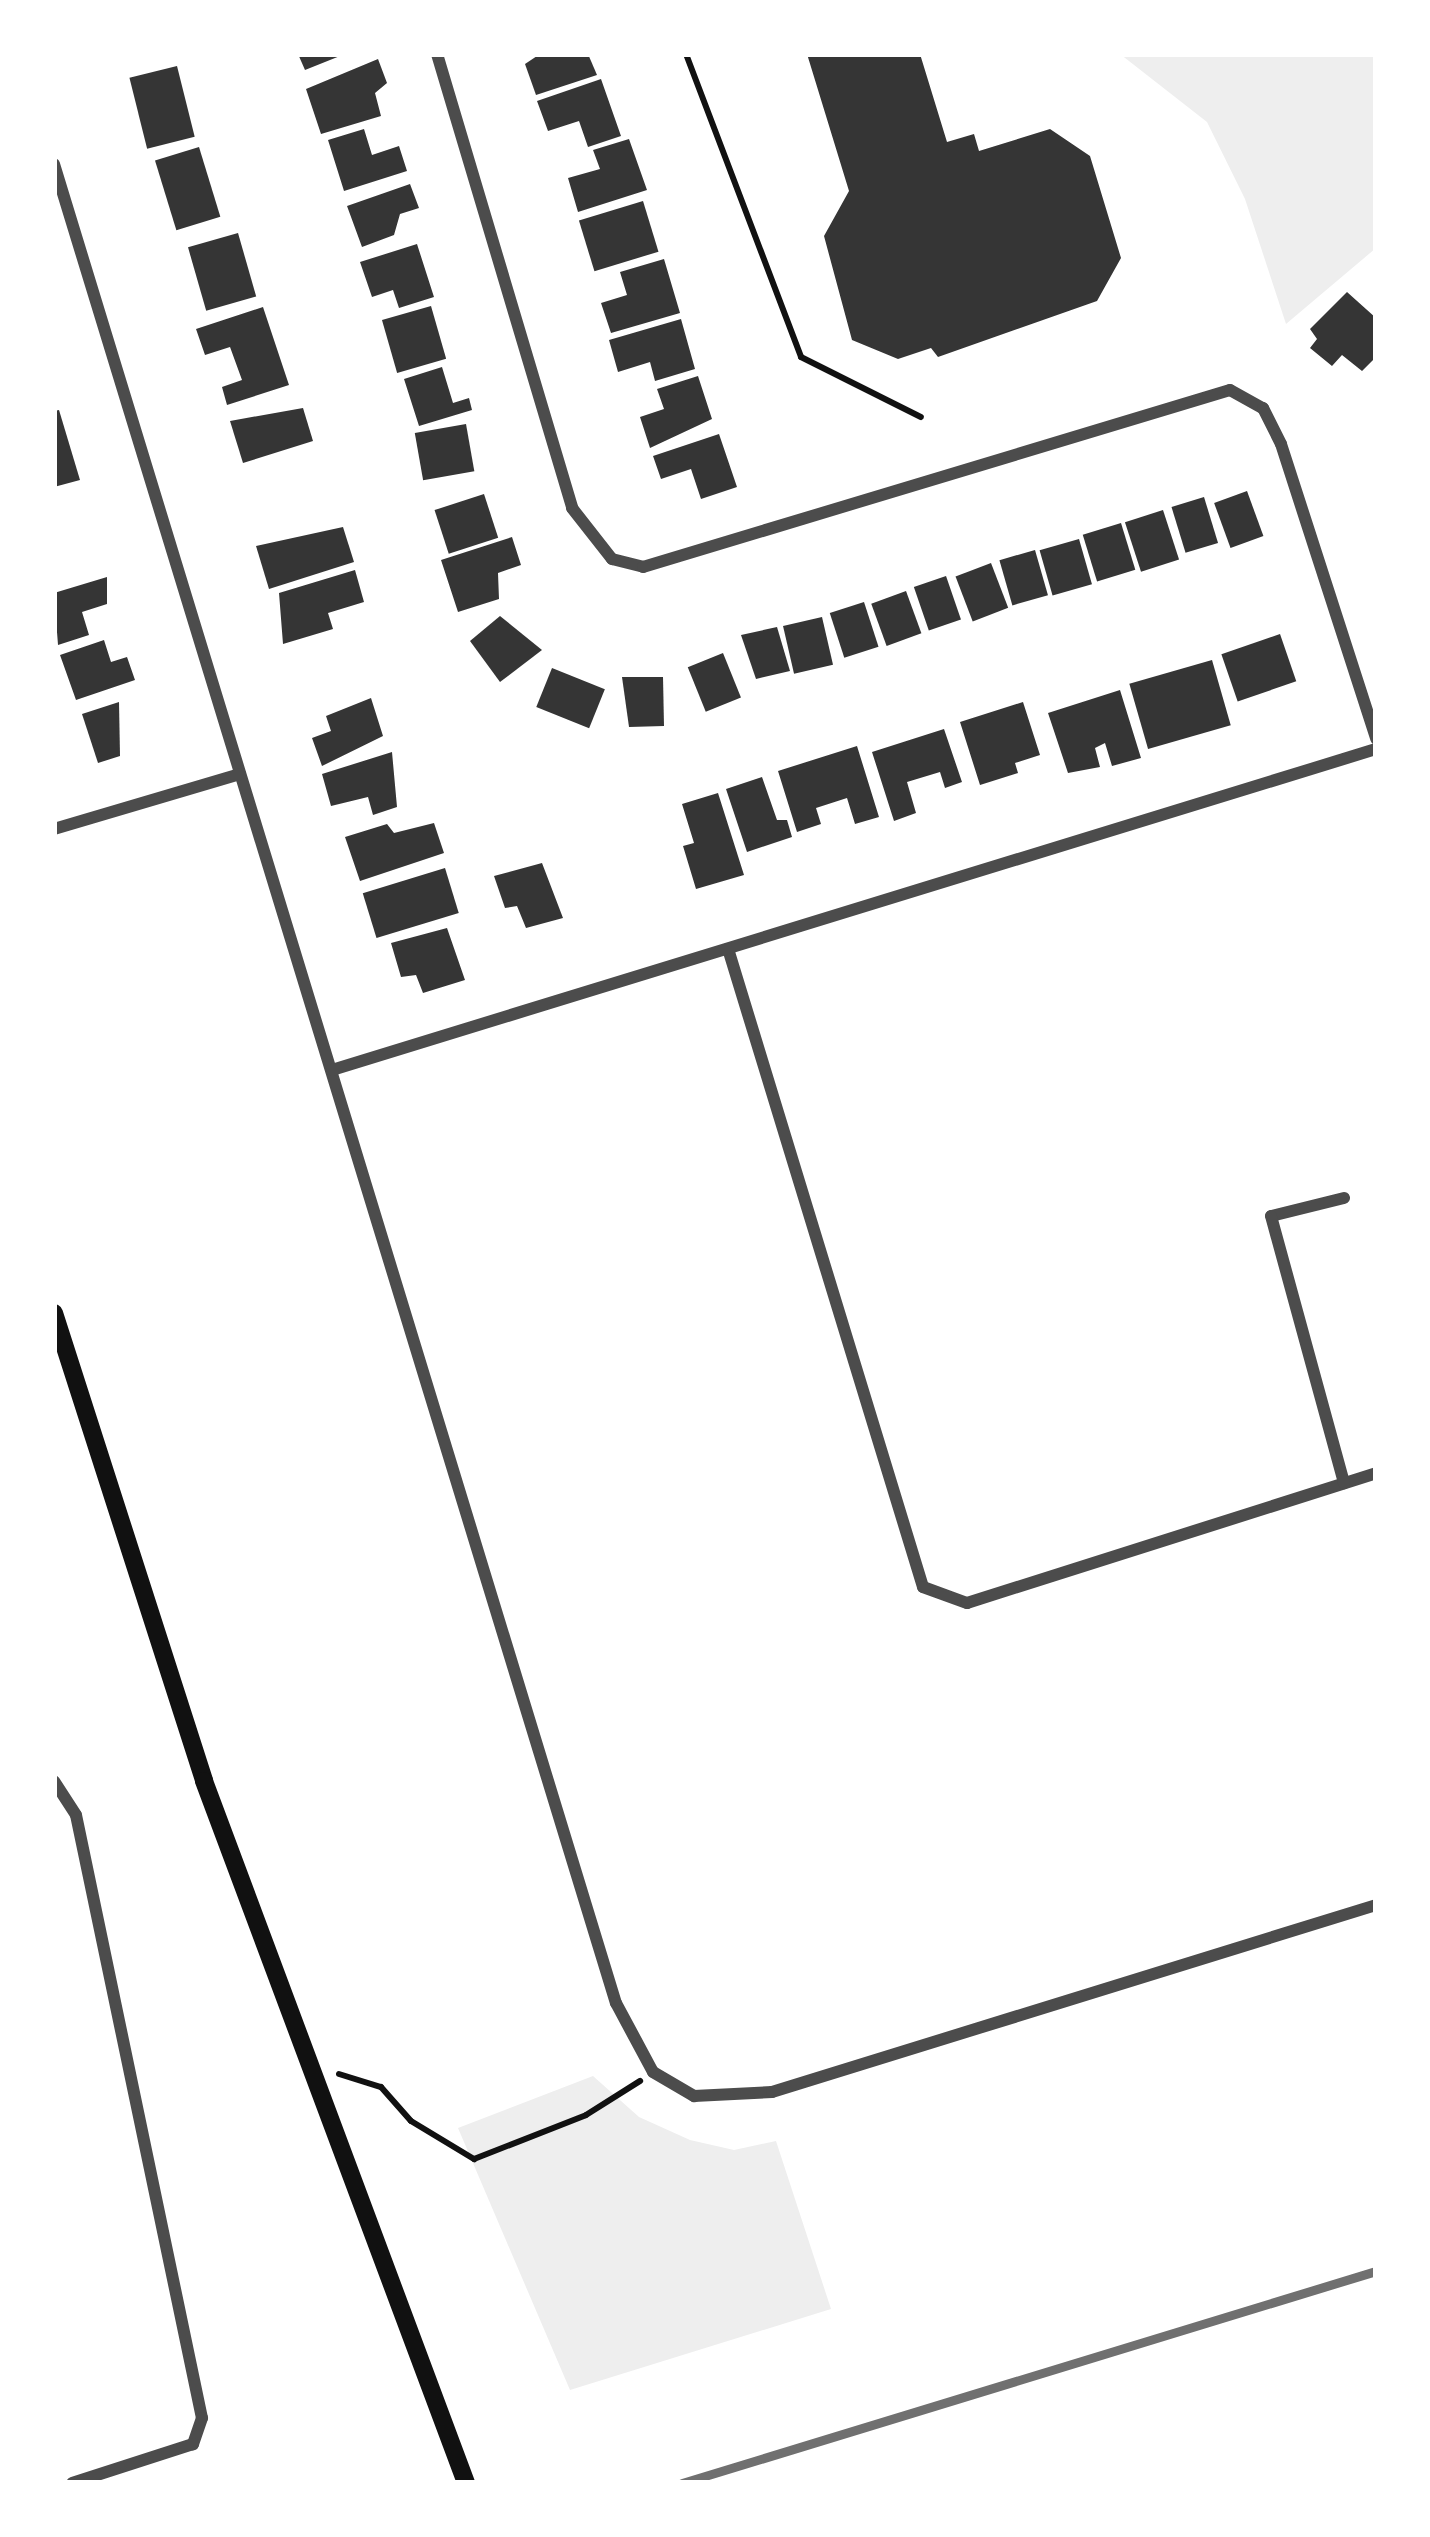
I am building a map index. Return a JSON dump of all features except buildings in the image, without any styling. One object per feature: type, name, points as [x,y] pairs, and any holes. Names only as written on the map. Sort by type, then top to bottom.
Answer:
[{"type":"main road","points":[[54,1313],[204,1781],[466,2483]]},
{"type":"street","points":[[437,54],[572,508],[612,559],[643,567],[1230,390],[1263,408],[1281,444],[1376,739]]},
{"type":"street","points":[[54,164],[616,2003],[653,2072],[694,2096],[772,2092],[1376,1905]]},
{"type":"street","points":[[332,1070],[729,952],[1376,749]]},
{"type":"street","points":[[54,829],[240,774]]},
{"type":"street","points":[[729,952],[923,1587],[967,1604],[1376,1473]]},
{"type":"street","points":[[1343,1198],[1271,1216],[1344,1483]]},
{"type":"street","points":[[54,1781],[76,1815],[202,2418],[194,2444],[72,2483]]},
{"type":"path","points":[[686,54],[801,357],[921,417]]},
{"type":"path","points":[[310,2067],[381,2087],[411,2122],[474,2159],[586,2116],[653,2072]]},
{"type":"shaded area","points":[[1120,54],[1376,54],[1376,248],[1286,324],[1245,199],[1207,122]]},
{"type":"shaded area","points":[[593,2076],[639,2117],[690,2140],[734,2150],[776,2141],[831,2309],[570,2390],[458,2128]]},
{"type":"railway","points":[[682,2483],[1376,2271]]}]
